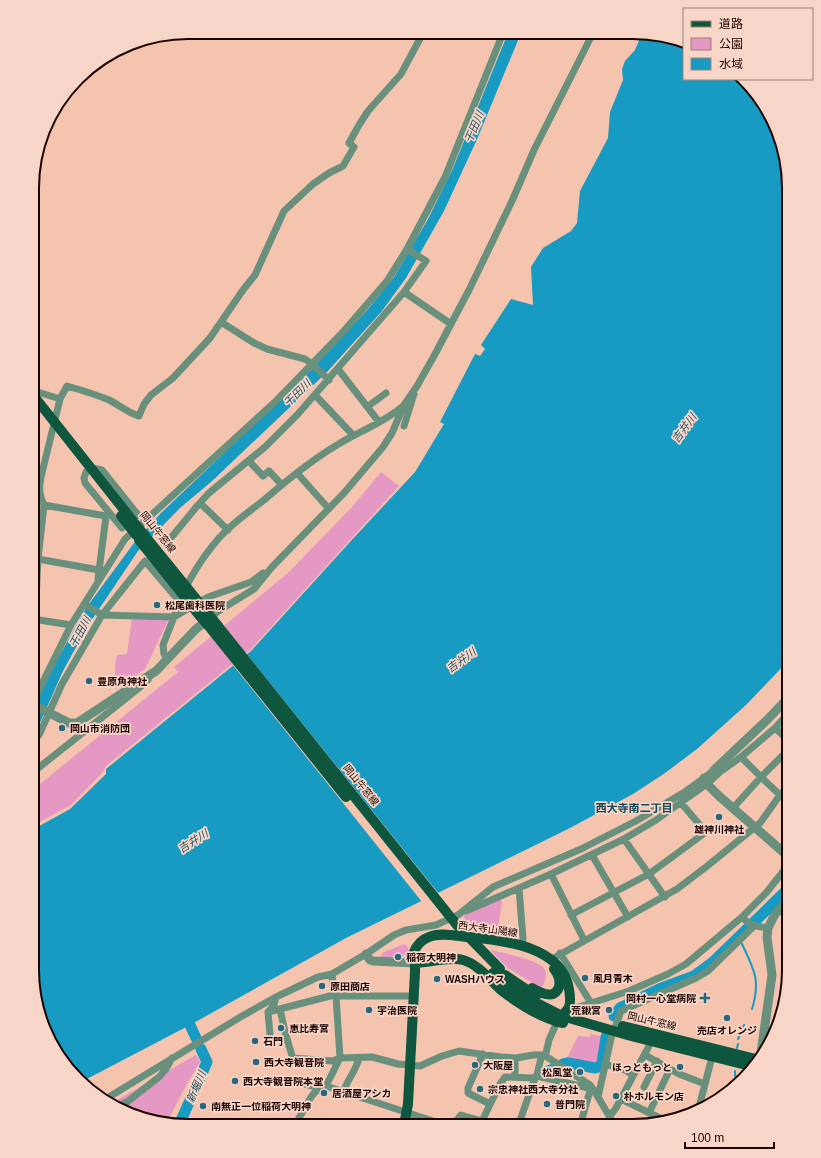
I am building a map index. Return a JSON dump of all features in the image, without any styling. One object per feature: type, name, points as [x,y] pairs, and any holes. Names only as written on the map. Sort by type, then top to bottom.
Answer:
[{"type":"main road","name":"岡山牛窓線","points":[[39,407],[205,616],[456,924],[496,971],[519,994],[562,1016],[669,1042],[753,1059]]},
{"type":"main road","name":"西大寺山陽線","points":[[405,1119],[415,963],[413,954],[419,943],[424,939],[439,934],[480,938],[522,946],[556,956],[568,983],[570,1000],[569,1006],[562,1016]]},
{"type":"main road","name":"西大寺山陽線","points":[[415,963],[426,946],[433,942],[475,942],[502,946],[539,958],[550,965],[557,973],[560,982],[559,988],[553,994],[547,994],[538,992],[522,982],[508,977]]},
{"type":"main road","points":[[415,963],[427,963],[447,959],[462,959],[475,966],[503,990],[532,1010],[562,1016]]},
{"type":"main road","name":"岡山牛窓線","points":[[496,971],[508,977],[562,1016]]},
{"type":"main road","name":"岡山牛窓線","points":[[614,1029],[631,1036],[669,1042],[712,1057],[747,1065]]},
{"type":"street","points":[[39,550],[44,505],[40,498],[39,490],[42,470],[60,399],[67,386],[110,401],[132,414],[139,416],[144,404],[151,395],[173,378],[210,338],[255,275],[284,211],[313,184],[329,173],[343,166],[354,147],[349,143],[359,125],[368,111],[401,74],[419,39]]},
{"type":"street","points":[[39,694],[71,625],[117,551],[313,365],[372,300],[387,280],[408,250],[445,177],[500,39]]},
{"type":"street","points":[[39,767],[139,688],[196,630],[205,616],[220,610],[254,589],[272,567],[329,509],[383,447],[392,433],[404,405],[417,386],[469,290],[534,150],[590,39]]},
{"type":"street","points":[[170,539],[209,494],[265,447],[315,395],[404,292],[426,260],[408,250]]},
{"type":"street","points":[[404,292],[451,324]]},
{"type":"street","points":[[221,322],[254,343],[267,349],[305,359],[328,379]]},
{"type":"street","points":[[338,369],[379,422]]},
{"type":"street","points":[[404,426],[417,386]]},
{"type":"street","points":[[39,392],[60,399]]},
{"type":"street","points":[[367,407],[386,393]]},
{"type":"street","points":[[315,395],[353,435]]},
{"type":"street","points":[[168,659],[164,654],[163,645],[179,601],[205,557],[220,537],[318,456],[353,435],[393,415],[404,405]]},
{"type":"street","points":[[249,461],[263,476],[269,471],[282,485]]},
{"type":"street","points":[[122,528],[107,514],[85,483],[84,478],[89,470],[102,470],[138,515]]},
{"type":"street","points":[[297,473],[329,509]]},
{"type":"street","points":[[200,503],[228,530]]},
{"type":"street","points":[[44,505],[107,514]]},
{"type":"street","points":[[98,581],[107,514]]},
{"type":"street","points":[[39,559],[99,570]]},
{"type":"street","points":[[39,735],[47,712],[101,614],[145,561],[179,601]]},
{"type":"street","points":[[85,604],[101,614],[174,617],[208,597],[251,582],[272,567]]},
{"type":"street","points":[[39,620],[71,625]]},
{"type":"street","points":[[39,708],[69,723],[77,723],[156,671]]},
{"type":"street","points":[[458,915],[493,887],[582,849],[636,821],[706,781],[714,770],[782,704]]},
{"type":"street","points":[[109,1097],[276,997],[318,977],[332,974],[394,935],[406,930],[436,925],[551,874],[624,839],[656,820],[681,802],[775,728],[782,720]]},
{"type":"street","points":[[775,728],[782,734]]},
{"type":"street","points":[[733,808],[782,756]]},
{"type":"street","points":[[591,1003],[556,956],[665,897],[706,867],[760,823],[780,795],[744,760]]},
{"type":"street","points":[[706,781],[754,828],[782,851]]},
{"type":"street","points":[[571,915],[649,874],[706,832],[681,802]]},
{"type":"street","points":[[624,839],[665,897]]},
{"type":"street","points":[[592,855],[628,917]]},
{"type":"street","points":[[521,1119],[536,1077],[541,1058],[544,1055],[562,1016],[582,1006],[638,987],[679,968],[692,960],[742,917],[766,893],[782,873]]},
{"type":"street","points":[[551,874],[584,940]]},
{"type":"street","points":[[519,888],[523,939],[522,946]]},
{"type":"street","points":[[762,1045],[772,975],[767,937],[768,928],[775,914],[782,907]]},
{"type":"street","points":[[742,917],[751,925],[768,928]]},
{"type":"street","points":[[598,1097],[614,1029],[621,1011],[696,978],[708,971],[751,925]]},
{"type":"street","points":[[366,954],[370,960],[375,962],[415,963]]},
{"type":"street","points":[[299,1119],[316,1090],[326,1086],[340,1058],[332,974]]},
{"type":"street","points":[[268,1012],[335,995],[413,996]]},
{"type":"street","points":[[270,1034],[268,1012],[274,1005],[276,997]]},
{"type":"street","points":[[280,1009],[293,1059],[333,1061],[340,1058],[379,1058],[398,1064],[420,1066],[442,1056],[459,1051],[515,1058],[544,1055],[586,1081],[593,1089],[612,1119]]},
{"type":"street","points":[[610,1116],[650,1046],[650,1040]]},
{"type":"street","points":[[483,1054],[468,1088],[468,1093],[490,1104]]},
{"type":"street","points":[[645,1055],[679,1074],[705,1084]]},
{"type":"street","points":[[700,1103],[712,1057]]},
{"type":"street","points":[[122,1104],[159,1077],[166,1069],[172,1058]]},
{"type":"street","points":[[343,1093],[359,1058]]},
{"type":"street","points":[[515,1058],[515,1077]]},
{"type":"street","points":[[644,1087],[657,1062]]},
{"type":"street","points":[[605,1064],[625,1070],[633,1075]]},
{"type":"street","points":[[649,1112],[670,1069]]},
{"type":"street","points":[[483,1119],[505,1077],[536,1077],[593,1089]]},
{"type":"street","points":[[294,1081],[315,1087],[326,1086],[343,1093],[427,1119]]},
{"type":"street","points":[[582,1119],[589,1094],[593,1089]]},
{"type":"street","points":[[621,1099],[658,1117]]},
{"type":"street","points":[[458,1119],[461,1115],[475,1119]]},
{"type":"green space","points":[[381,472],[399,486],[251,649],[106,766],[103,772],[71,805],[39,822],[39,784],[178,672],[174,667],[288,573],[352,507]]},
{"type":"green space","points":[[132,617],[169,619],[145,669],[116,689],[115,665],[117,655],[127,654]]},
{"type":"green space","points":[[500,899],[502,902],[497,933],[471,929],[463,916]]},
{"type":"green space","points":[[404,944],[407,946],[409,951],[400,959],[382,958],[382,953]]},
{"type":"green space","points":[[490,950],[519,957],[540,965],[544,968],[546,973],[542,987],[508,968]]},
{"type":"green space","points":[[591,1034],[604,1037],[599,1064],[566,1060],[578,1036],[590,1037]]},
{"type":"green space","points":[[196,1055],[200,1062],[169,1118],[149,1114],[116,1101]]},
{"type":"water","name":"干田川","points":[[506,39],[519,39],[478,137],[444,211],[406,278],[382,311],[327,372],[211,482],[180,508],[138,551],[87,627],[63,671],[39,725],[39,693],[41,689],[86,608],[134,543],[161,513],[312,369],[368,309],[394,277],[428,219],[453,168]]},
{"type":"water","name":"吉井川","points":[[640,39],[672,44],[683,48],[683,80],[735,80],[751,97],[762,113],[771,131],[777,149],[782,178],[782,667],[746,705],[697,749],[665,773],[633,794],[570,828],[346,938],[190,1025],[87,1079],[70,1061],[54,1036],[44,1009],[40,990],[39,826],[70,809],[106,774],[106,769],[251,651],[415,472],[444,424],[440,422],[475,354],[480,356],[485,349],[481,345],[511,299],[533,305],[531,267],[543,248],[571,231],[577,223],[580,191],[608,138],[610,112],[623,80],[622,69],[625,61],[635,50]]},
{"type":"pier","points":[[246,653],[439,894],[422,902],[232,664]]},
{"type":"waterway","points":[[614,1016],[620,1008],[659,989],[694,976],[713,962],[782,895]]},
{"type":"waterway","points":[[741,942],[753,967],[755,975],[756,990],[752,1009]]},
{"type":"waterway","name":"新堀川","points":[[190,1025],[196,1038]]},
{"type":"waterway","points":[[738,1039],[744,1025]]},
{"type":"waterway","points":[[563,1064],[568,1063],[595,1068],[599,1067],[602,1063],[606,1037]]},
{"type":"waterway","points":[[737,1048],[738,1044]]},
{"type":"waterway","name":"新堀川","points":[[182,1119],[207,1062],[201,1049]]},
{"type":"waterway","points":[[540,1073],[558,1067]]},
{"type":"waterway","points":[[735,1071],[735,1076],[737,1076]]},
{"type":"place","name":"松尾歯科医院","points":[[157,605]]},
{"type":"place","name":"豊原角神社","points":[[89,681]]},
{"type":"place","name":"岡山市消防団","points":[[62,728]]},
{"type":"place","name":"雄神川神社","points":[[719,817]]},
{"type":"place","name":"稲荷大明神","points":[[398,957]]},
{"type":"place","name":"風月青木","points":[[585,978]]},
{"type":"place","name":"WASHハウス","points":[[437,979]]},
{"type":"place","name":"原田商店","points":[[322,986]]},
{"type":"place","name":"岡村一心堂病院","points":[[705,998]]},
{"type":"place","name":"宇治医院","points":[[369,1010]]},
{"type":"place","name":"荒鍬宮","points":[[609,1010]]},
{"type":"place","name":"売店オレンジ","points":[[727,1018]]},
{"type":"place","name":"恵比寿宮","points":[[281,1028]]},
{"type":"place","name":"石門","points":[[255,1041]]},
{"type":"place","name":"西大寺観音院","points":[[256,1062]]},
{"type":"place","name":"大阪屋","points":[[475,1065]]},
{"type":"place","name":"ほっともっと","points":[[680,1067]]},
{"type":"place","name":"松風堂","points":[[580,1072]]},
{"type":"place","name":"西大寺観音院本堂","points":[[235,1081]]},
{"type":"place","name":"宗忠神社西大寺分社","points":[[480,1089]]},
{"type":"place","name":"居酒屋アシカ","points":[[324,1093]]},
{"type":"place","name":"朴ホルモン店","points":[[616,1096]]},
{"type":"place","name":"普門院","points":[[547,1104]]},
{"type":"place","name":"南無正一位稲荷大明神","points":[[203,1106]]},
{"type":"district","name":"西大寺南二丁目","points":[[634,808]]}]
